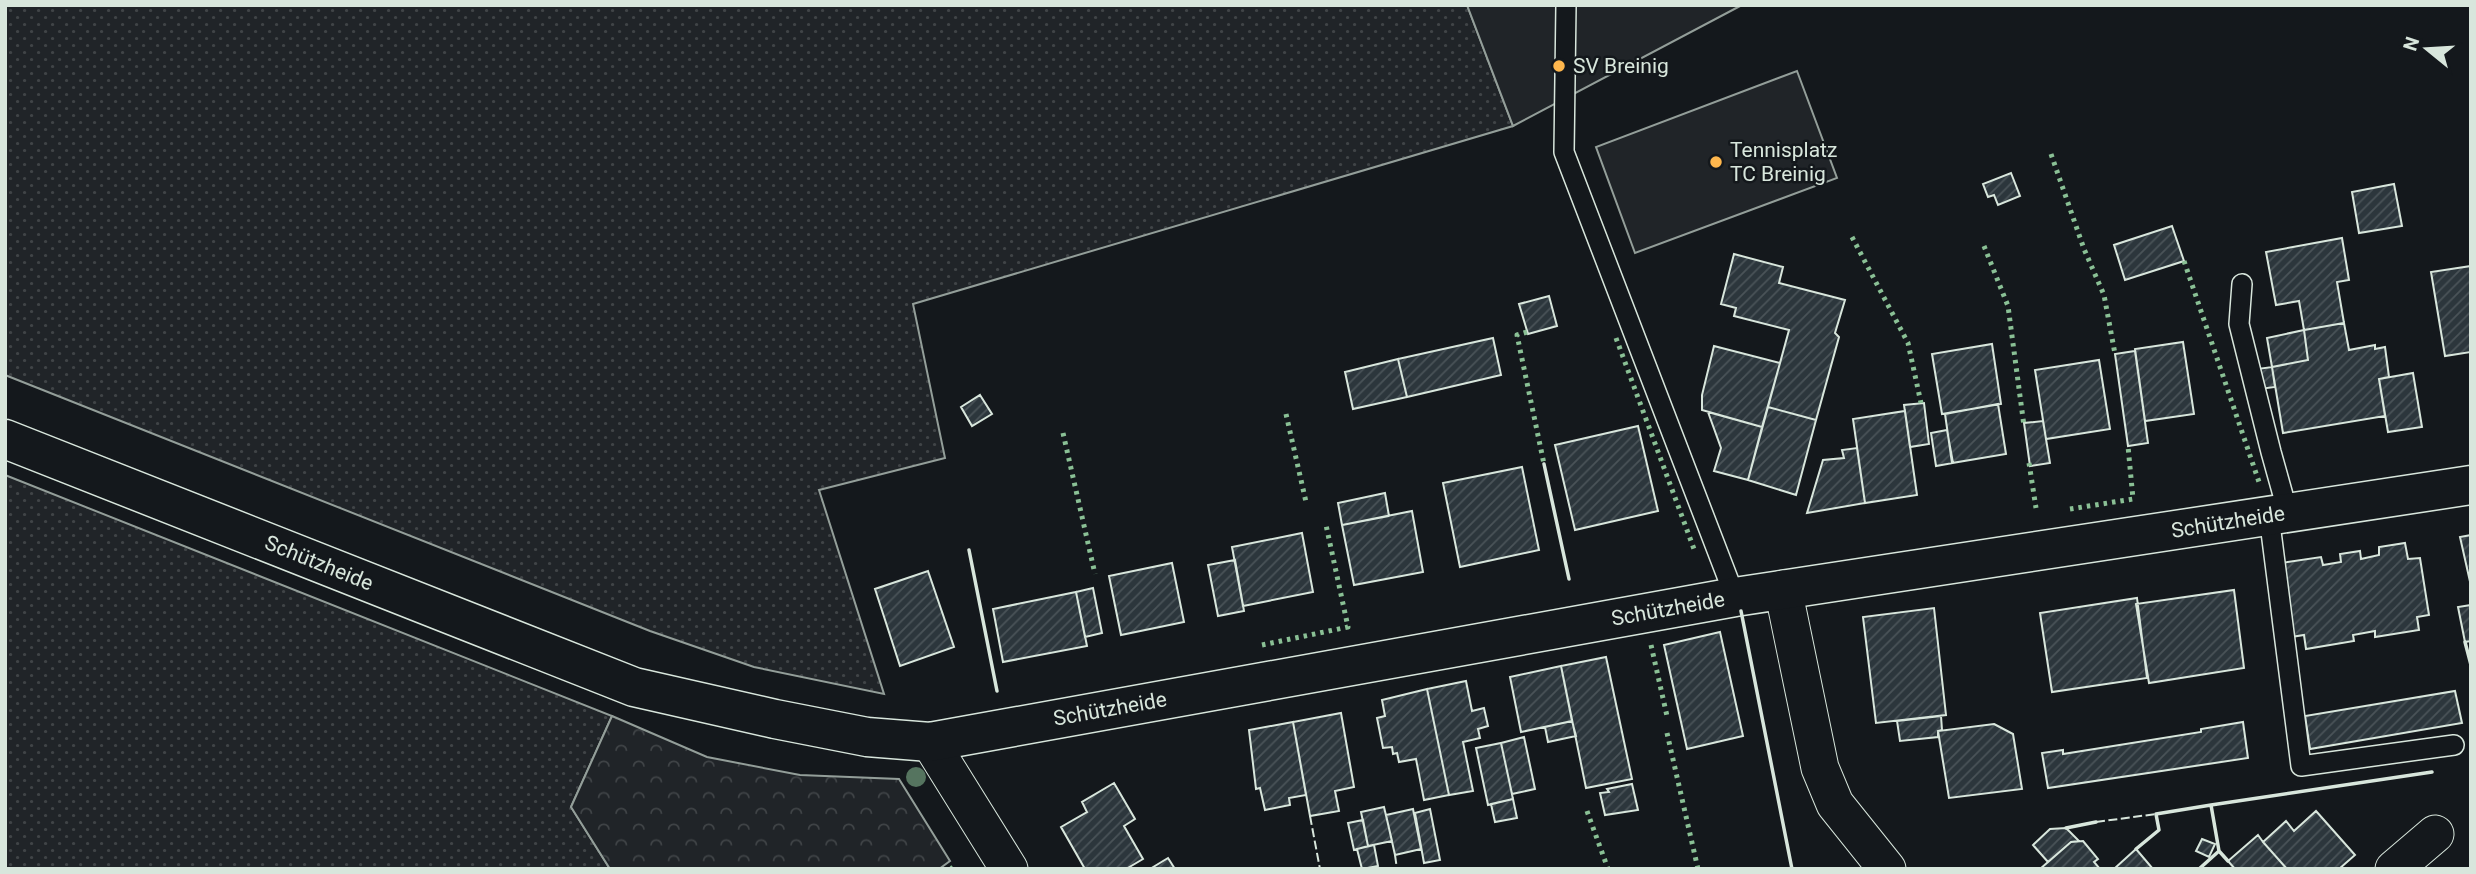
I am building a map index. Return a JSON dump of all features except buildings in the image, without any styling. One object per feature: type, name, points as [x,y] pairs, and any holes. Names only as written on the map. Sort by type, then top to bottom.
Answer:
[{"type":"street","name":"Schützheide","points":[[5,439],[634,687],[867,737],[930,741],[1783,589],[2471,485]]},
{"type":"street","points":[[1783,589],[1820,768],[1835,804],[1887,869]]},
{"type":"street","points":[[930,741],[1009,869]]},
{"type":"street","points":[[2394,869],[2435,834]]},
{"type":"lane","points":[[1566,5],[1564,152],[1735,597]]},
{"type":"lane","points":[[2242,284],[2239,324],[2270,452],[2279,514],[2301,766],[2454,745]]},
{"type":"green space","points":[[5,5],[1467,5],[1513,126],[913,304],[945,458],[819,490],[884,694],[754,667],[650,631],[5,375]]},
{"type":"green space","name":"SV Breinig","points":[[1467,5],[1742,5],[1513,126]]},
{"type":"green space","name":"Tennisplatz TC Breinig","points":[[1797,71],[1837,178],[1635,253],[1596,147]]},
{"type":"green space","points":[[5,475],[612,716],[571,807],[610,869],[5,869]]},
{"type":"green space","points":[[612,716],[707,757],[800,775],[899,779],[950,861],[939,869],[610,869],[571,807]]},
{"type":"hedge","points":[[2051,154],[2084,249],[2104,295],[2115,354]]},
{"type":"hedge","points":[[1852,237],[1908,343],[1921,403]]},
{"type":"hedge","points":[[1984,246],[2008,306],[2024,426]]},
{"type":"hedge","points":[[2184,261],[2259,482]]},
{"type":"hedge","points":[[1527,332],[1517,335],[1544,464]]},
{"type":"hedge","points":[[1616,338],[1694,549]]},
{"type":"hedge","points":[[1286,414],[1306,502]]},
{"type":"hedge","points":[[1063,433],[1095,574]]},
{"type":"hedge","points":[[2070,509],[2133,499],[2128,446]]},
{"type":"hedge","points":[[2029,463],[2036,508]]},
{"type":"hedge","points":[[1262,645],[1348,627],[1326,525]]},
{"type":"hedge","points":[[1651,645],[1667,716]]},
{"type":"hedge","points":[[1667,733],[1698,869]]},
{"type":"hedge","points":[[1587,811],[1608,869]]},
{"type":"fence","points":[[2096,822],[2156,814]]},
{"type":"fence","points":[[1310,816],[1320,869]]},
{"type":"fence","points":[[1395,855],[1397,869]]},
{"type":"wall","points":[[1544,464],[1569,579]]},
{"type":"wall","points":[[969,550],[997,691]]},
{"type":"wall","points":[[1741,611],[1792,869]]},
{"type":"wall","points":[[2465,642],[2471,665]]},
{"type":"wall","points":[[2211,805],[2432,772]]},
{"type":"wall","points":[[2136,849],[2159,830],[2156,814],[2211,805],[2219,851],[2199,869]]},
{"type":"wall","points":[[2066,828],[2096,822]]},
{"type":"wall","points":[[2219,851],[2228,861]]},
{"type":"place","name":"SV Breinig","points":[[1559,66]]},
{"type":"place","name":"Tennisplatz TC Breinig","points":[[1716,162]]}]
